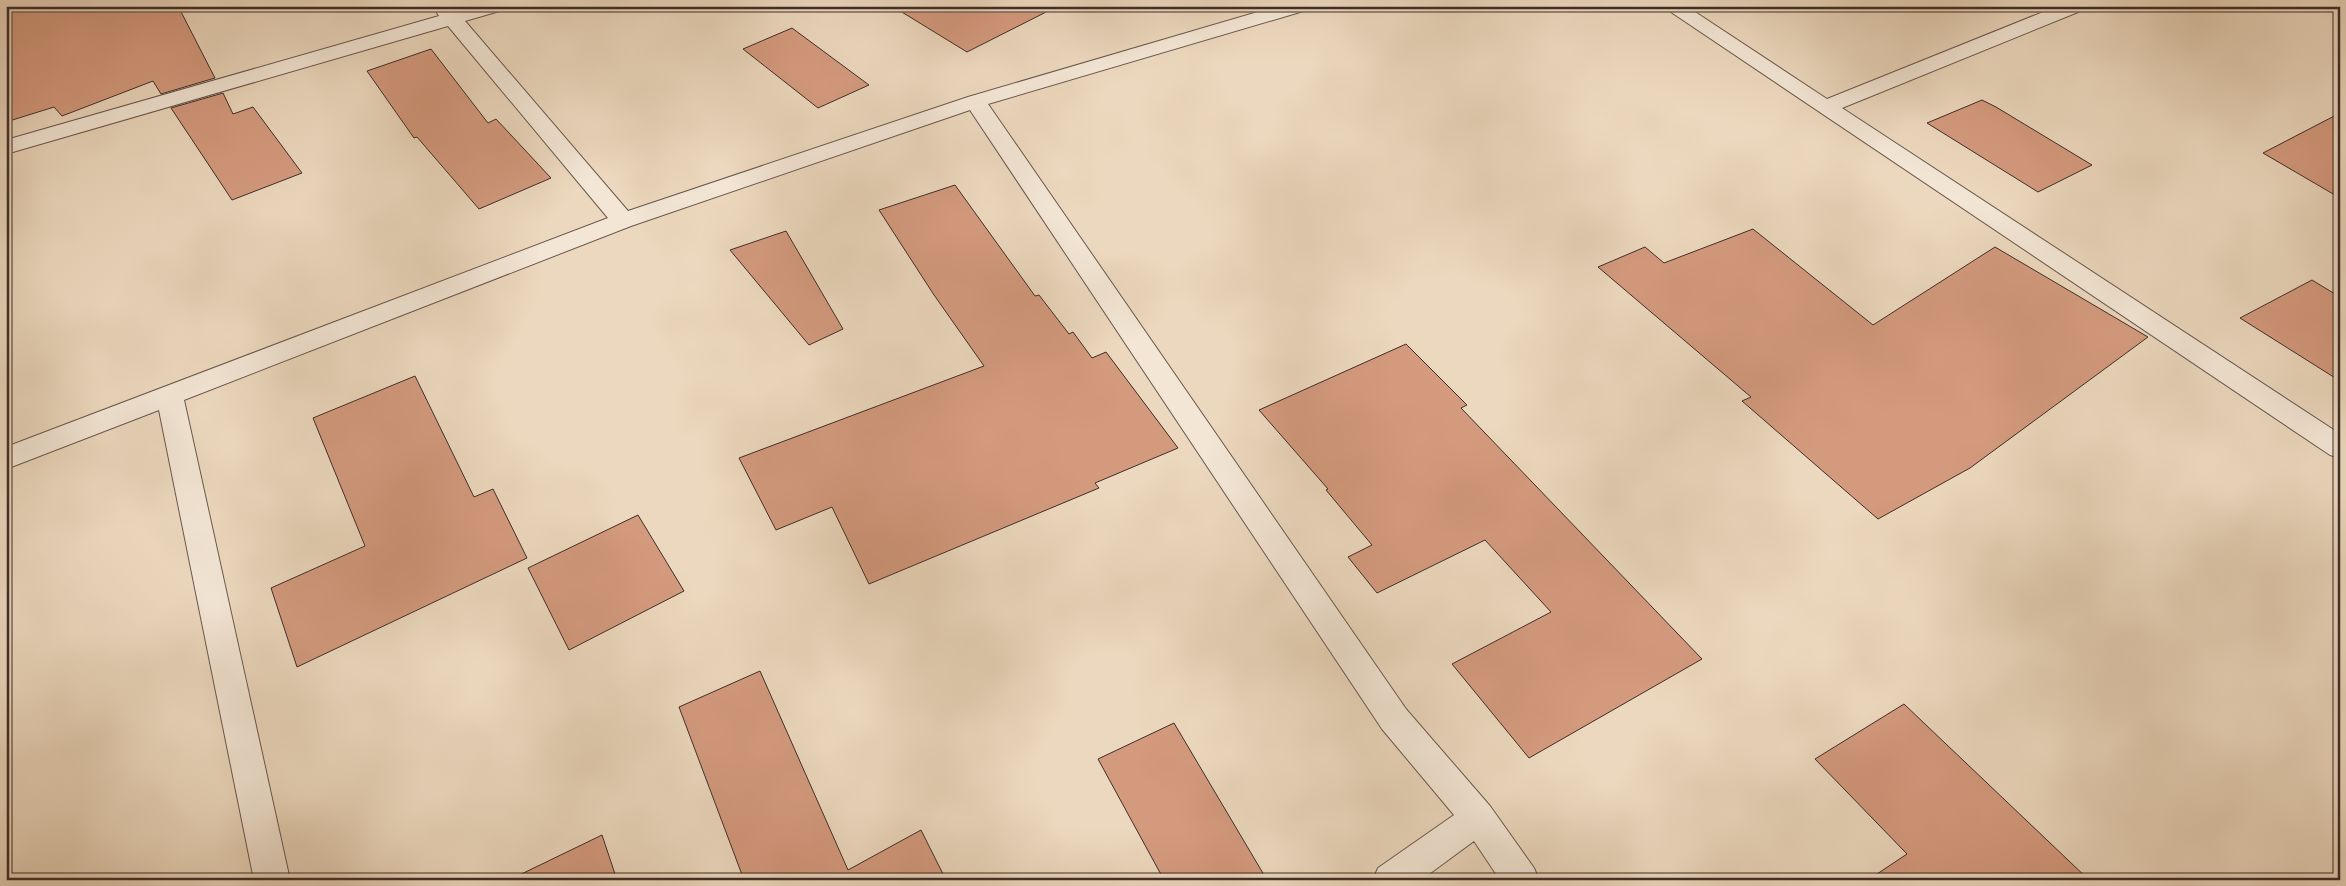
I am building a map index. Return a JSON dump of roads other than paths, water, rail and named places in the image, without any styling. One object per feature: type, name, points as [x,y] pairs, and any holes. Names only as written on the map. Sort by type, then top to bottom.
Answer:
[{"type":"street","points":[[6,147],[446,13],[496,6]]},
{"type":"street","points":[[6,458],[623,221],[974,101],[1300,6]]},
{"type":"street","points":[[1672,6],[2340,448]]},
{"type":"street","points":[[1826,107],[2076,6]]},
{"type":"street","points":[[446,13],[623,221]]},
{"type":"street","points":[[974,101],[1394,719],[1478,818],[1521,880]]},
{"type":"street","points":[[169,394],[272,880]]},
{"type":"street","points":[[1391,880],[1478,818]]}]
